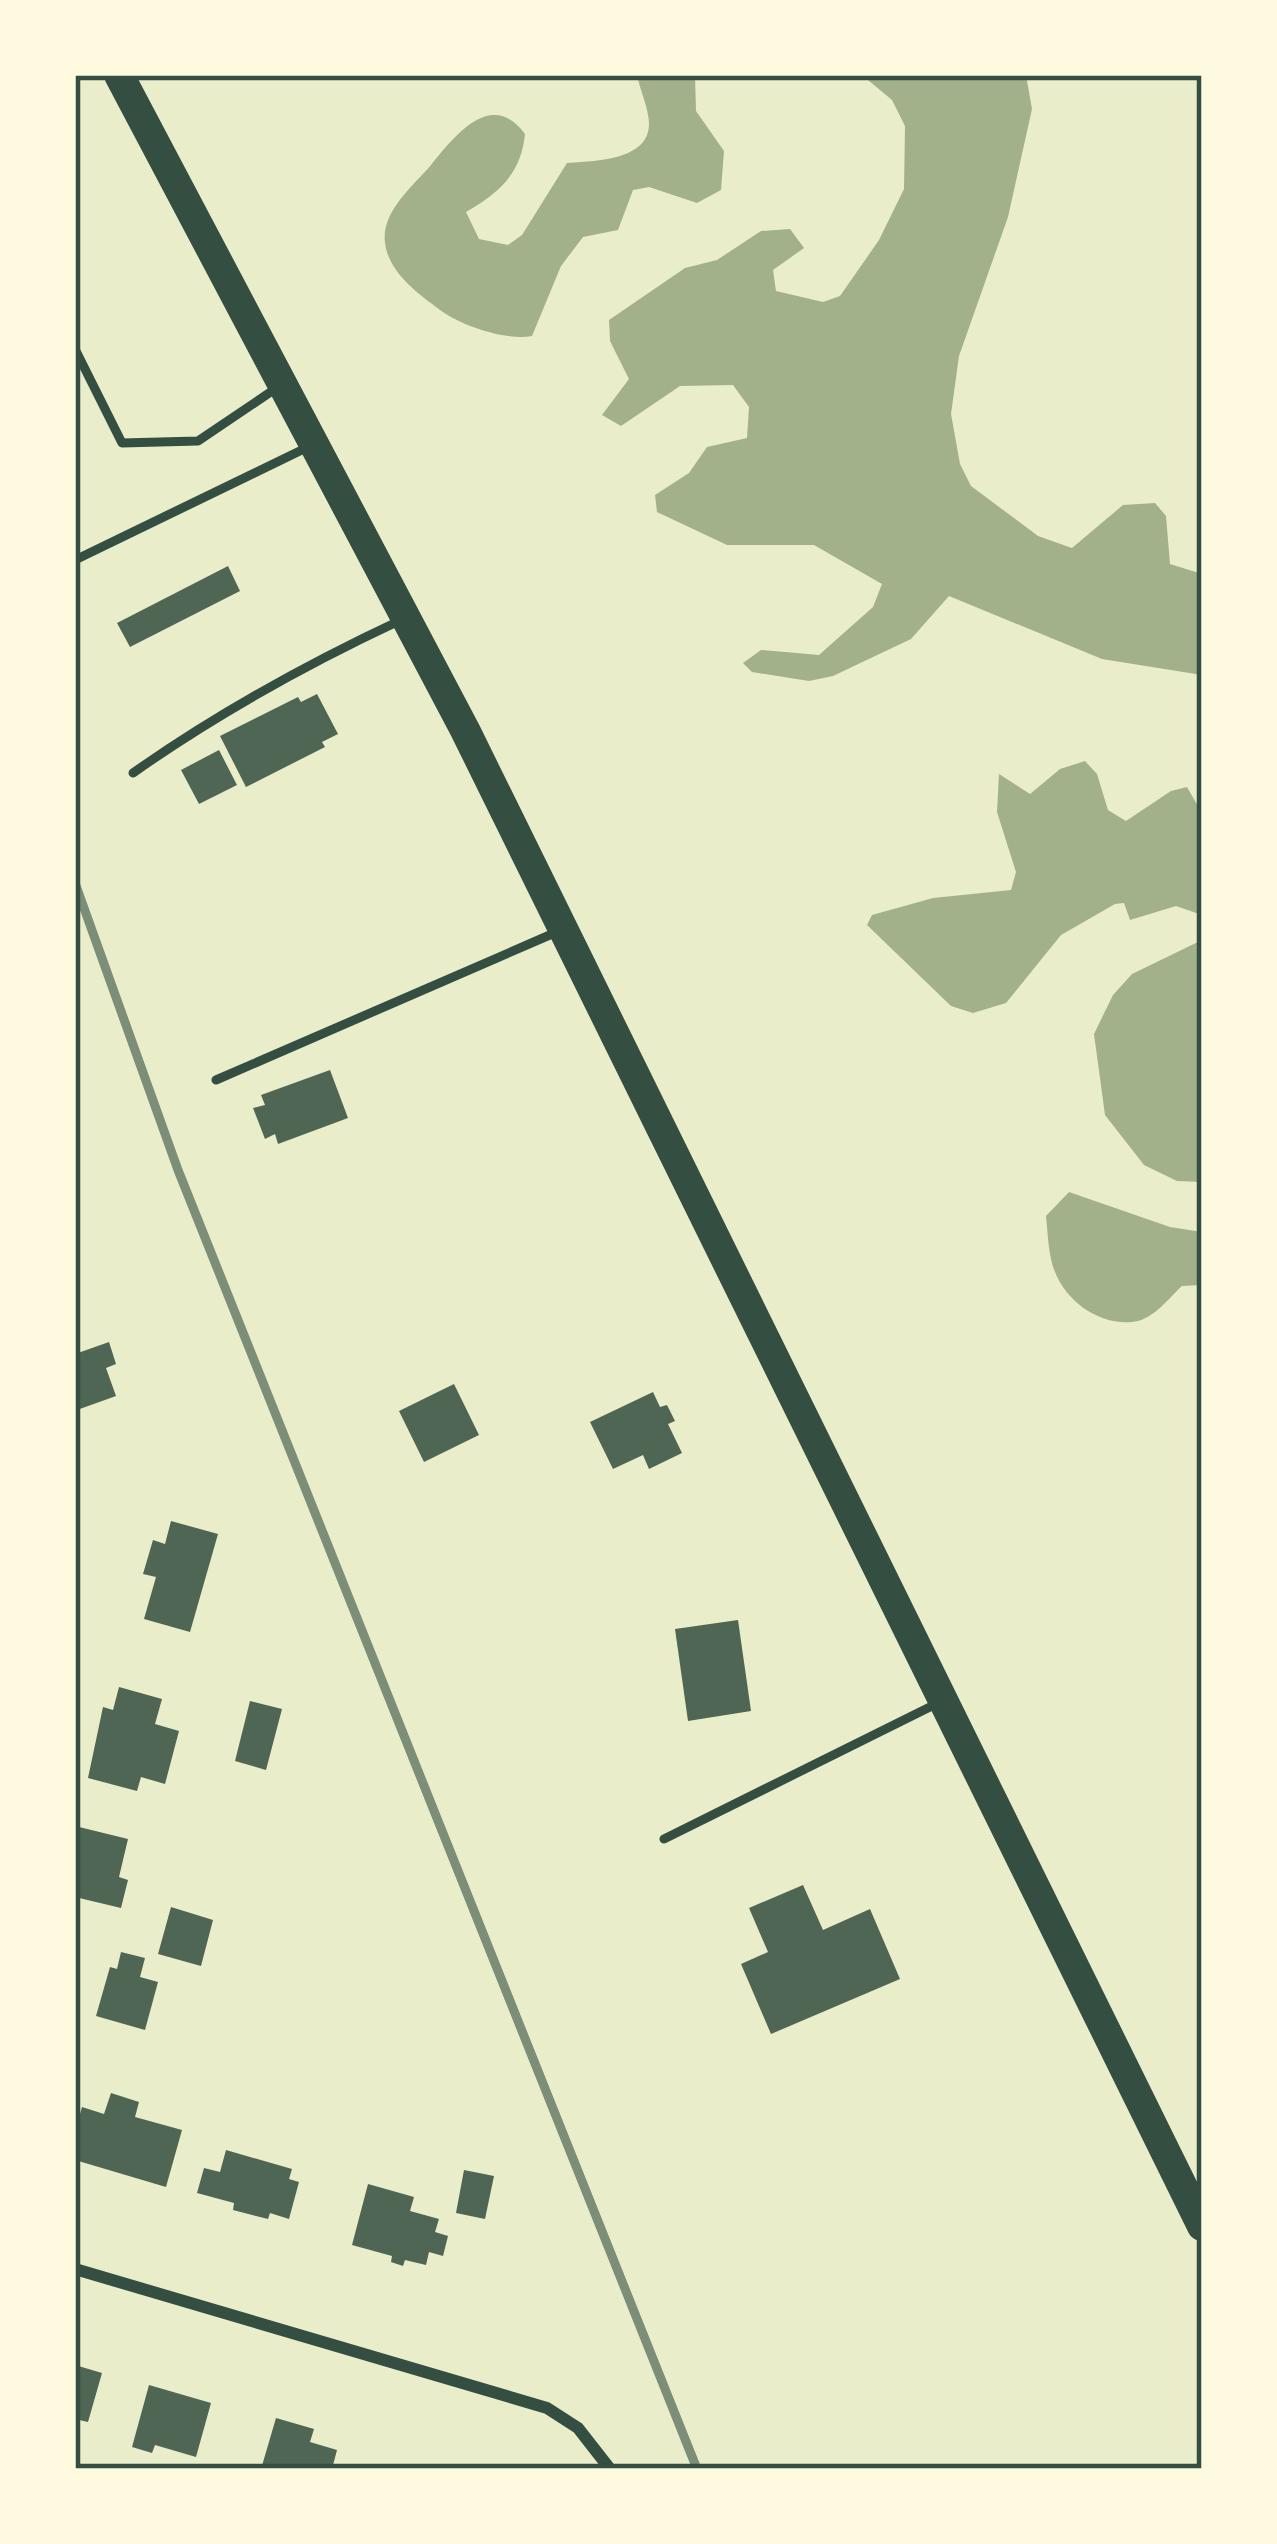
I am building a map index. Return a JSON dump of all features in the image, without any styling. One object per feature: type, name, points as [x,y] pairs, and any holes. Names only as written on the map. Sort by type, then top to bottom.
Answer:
[{"type":"main road","points":[[119,75],[564,928],[1202,2226]]},
{"type":"street","points":[[75,2270],[547,2408],[578,2428],[610,2469]]},
{"type":"lane","points":[[75,349],[122,443],[198,441],[283,384]]},
{"type":"lane","points":[[75,560],[315,444]]},
{"type":"lane","points":[[133,772],[305,666],[406,618]]},
{"type":"lane","points":[[216,1080],[564,928]]},
{"type":"lane","points":[[664,1840],[943,1701]]},
{"type":"shaded area","points":[[637,75],[695,75],[696,111],[724,151],[721,190],[697,203],[649,187],[633,190],[618,230],[583,237],[561,266],[532,336],[496,334],[469,325],[445,314],[404,280],[387,253],[388,221],[407,191],[462,131],[486,116],[499,116],[525,134],[519,160],[506,181],[466,212],[479,239],[508,245],[522,235],[567,163],[618,157],[647,136],[648,112]]},
{"type":"shaded area","points":[[862,75],[1026,75],[1032,109],[1008,217],[959,356],[951,414],[960,464],[971,486],[1038,536],[1072,548],[1123,505],[1155,503],[1166,516],[1170,564],[1202,574],[1202,675],[1102,659],[949,596],[911,639],[833,676],[809,681],[752,672],[743,663],[761,650],[819,655],[873,607],[882,584],[814,545],[727,545],[657,512],[655,495],[689,473],[707,447],[747,438],[749,407],[733,385],[680,386],[621,426],[602,415],[629,379],[610,341],[609,320],[685,268],[717,260],[761,231],[790,229],[804,248],[773,270],[776,291],[823,302],[840,296],[879,240],[904,189],[905,126],[892,100]]},
{"type":"shaded area","points":[[1085,761],[1097,774],[1108,810],[1126,821],[1171,791],[1187,787],[1202,813],[1202,915],[1176,906],[1130,920],[1124,903],[1115,904],[1061,935],[1006,1003],[973,1013],[951,1006],[867,925],[872,915],[933,898],[1011,890],[1016,872],[997,812],[999,774],[1030,794],[1060,769]]},
{"type":"shaded area","points":[[1202,940],[1202,1182],[1177,1181],[1144,1165],[1105,1115],[1094,1034],[1113,995],[1132,974]]},
{"type":"shaded area","points":[[1069,1192],[1170,1227],[1202,1232],[1202,1285],[1182,1286],[1138,1321],[1112,1321],[1088,1311],[1068,1294],[1050,1252],[1046,1216]]},
{"type":"building","points":[[228,566],[240,591],[130,647],[117,623]]},
{"type":"building","points":[[317,694],[338,734],[322,742],[325,747],[246,787],[220,736],[298,697],[301,702]]},
{"type":"building","points":[[219,750],[237,785],[199,804],[181,770]]},
{"type":"building","points":[[330,1070],[348,1118],[278,1144],[275,1134],[265,1139],[253,1108],[265,1105],[261,1095]]},
{"type":"building","points":[[109,1342],[116,1364],[106,1368],[116,1396],[77,1410],[80,1418],[75,1420],[75,1354]]},
{"type":"building","points":[[454,1384],[479,1435],[424,1462],[399,1411]]},
{"type":"building","points":[[653,1392],[675,1421],[668,1424],[682,1453],[649,1469],[643,1455],[613,1469],[590,1422]]},
{"type":"building","points":[[171,1521],[218,1534],[190,1632],[144,1619],[156,1577],[143,1574],[153,1540],[165,1544]]},
{"type":"building","points":[[738,1620],[751,1711],[688,1721],[675,1629]]},
{"type":"building","points":[[119,1687],[162,1699],[155,1724],[179,1731],[165,1784],[141,1777],[137,1791],[88,1778],[103,1707],[113,1710]]},
{"type":"building","points":[[250,1701],[282,1709],[266,1770],[235,1761]]},
{"type":"building","points":[[75,1826],[128,1839],[119,1877],[128,1880],[121,1908],[75,1897]]},
{"type":"building","points":[[803,1885],[823,1930],[870,1909],[900,1979],[771,2034],[741,1964],[768,1952],[749,1908]]},
{"type":"building","points":[[171,1907],[213,1920],[201,1966],[158,1954]]},
{"type":"building","points":[[121,1952],[145,1958],[140,1977],[158,1982],[145,2030],[96,2016],[110,1967],[117,1969]]},
{"type":"building","points":[[111,2093],[139,2102],[135,2117],[182,2130],[166,2187],[75,2160],[75,2131],[82,2107],[104,2114]]},
{"type":"building","points":[[226,2150],[292,2169],[289,2179],[299,2182],[289,2219],[233,2210],[234,2203],[197,2193],[204,2168],[220,2172]]},
{"type":"building","points":[[464,2170],[494,2176],[485,2219],[456,2213]]},
{"type":"building","points":[[368,2184],[414,2197],[410,2211],[439,2219],[435,2232],[448,2236],[443,2256],[429,2252],[426,2265],[405,2260],[403,2266],[391,2262],[392,2256],[352,2245]]},
{"type":"building","points":[[75,2365],[102,2373],[88,2422],[75,2419]]},
{"type":"building","points":[[149,2385],[211,2403],[196,2457],[155,2445],[152,2453],[132,2447]]},
{"type":"building","points":[[276,2418],[314,2429],[310,2442],[337,2450],[332,2469],[261,2469]]},
{"type":"railway","points":[[75,883],[178,1170],[697,2469]]}]
